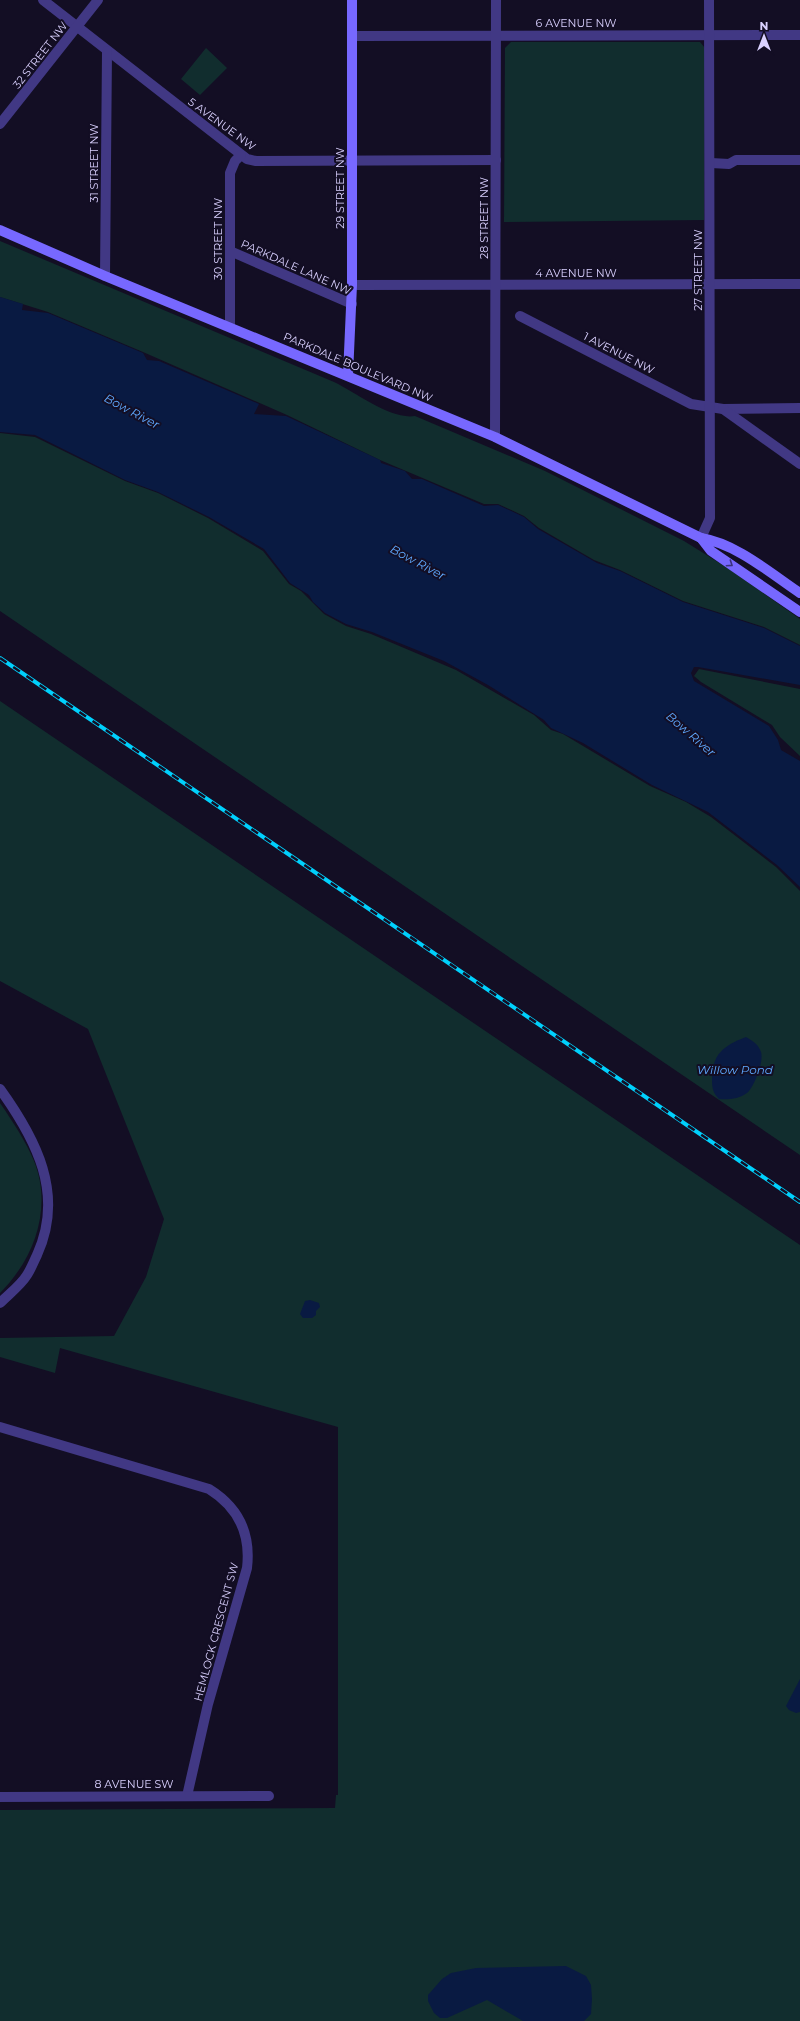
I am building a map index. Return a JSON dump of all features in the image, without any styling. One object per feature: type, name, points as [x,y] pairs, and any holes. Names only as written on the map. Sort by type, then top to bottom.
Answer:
[{"type":"main road","name":"29 STREET NW","points":[[348,375],[352,304],[352,0]]},
{"type":"main road","name":"PARKDALE BOULEVARD NW","points":[[0,230],[105,276],[348,375],[495,437],[701,538],[716,540],[749,559],[800,593]]},
{"type":"main road","name":"PARKDALE BOULEVARD NW","points":[[701,538],[711,551],[800,612]]},
{"type":"street","name":"5 AVENUE NW","points":[[43,0],[241,155],[256,161],[496,160]]},
{"type":"street","name":"32 STREET NW","points":[[0,124],[98,0]]},
{"type":"street","name":"28 STREET NW","points":[[495,437],[496,0]]},
{"type":"street","name":"27 STREET NW","points":[[701,538],[710,518],[709,408],[711,160],[709,0]]},
{"type":"street","name":"6 AVENUE NW","points":[[352,36],[800,35]]},
{"type":"street","name":"31 STREET NW","points":[[105,276],[107,51]]},
{"type":"street","name":"30 STREET NW","points":[[230,327],[230,173],[235,161],[241,155]]},
{"type":"street","points":[[711,160],[729,164],[736,160],[800,160]]},
{"type":"street","name":"PARKDALE LANE NW","points":[[230,251],[352,304]]},
{"type":"street","name":"4 AVENUE NW","points":[[352,286],[800,284]]},
{"type":"street","name":"1 AVENUE NW","points":[[520,316],[691,404],[723,409],[800,408]]},
{"type":"street","points":[[723,409],[800,464]]},
{"type":"street","points":[[0,1089],[36,1149],[44,1170],[49,1199],[49,1213],[43,1242],[27,1275],[0,1303]]},
{"type":"street","name":"HEMLOCK CRESCENT SW","points":[[0,1427],[209,1489],[226,1501],[241,1521],[248,1546],[247,1568],[208,1704],[187,1796]]},
{"type":"street","name":"8 AVENUE SW","points":[[0,1797],[269,1796]]},
{"type":"green space","points":[[511,42],[700,42],[705,48],[704,220],[504,222],[505,48]]},
{"type":"green space","points":[[206,48],[227,68],[200,95],[181,79]]},
{"type":"green space","points":[[0,241],[334,382],[385,410],[395,414],[415,416],[545,471],[684,541],[729,569],[800,619],[800,645],[764,627],[683,601],[620,570],[594,560],[539,528],[524,516],[498,504],[484,504],[380,460],[287,415],[143,352],[48,312],[0,297]]},
{"type":"green space","points":[[0,433],[35,437],[125,481],[158,493],[208,518],[263,551],[289,584],[301,591],[324,614],[346,626],[371,634],[456,670],[534,715],[551,730],[563,734],[650,786],[686,802],[711,817],[776,867],[800,891],[800,1155],[0,611]]},
{"type":"green space","points":[[699,669],[800,689],[800,756],[780,737],[772,725],[701,682],[694,676]]},
{"type":"green space","points":[[0,701],[800,1245],[800,2021],[0,2021],[0,1810],[335,1808],[336,1795],[338,1795],[338,1427],[60,1348],[55,1373],[0,1357],[0,1338],[114,1336],[146,1277],[164,1219],[88,1029],[0,981]]},
{"type":"green space","points":[[0,1103],[23,1138],[34,1161],[39,1179],[41,1214],[31,1249],[22,1265],[0,1293]]},
{"type":"water","name":"Bow River","points":[[0,297],[23,304],[22,310],[48,313],[143,353],[147,360],[159,361],[259,404],[254,414],[286,416],[380,460],[381,463],[405,471],[412,479],[422,479],[484,506],[498,505],[524,517],[538,529],[597,563],[620,571],[683,602],[764,628],[800,646],[800,685],[698,667],[694,667],[691,673],[694,681],[769,726],[778,740],[781,750],[800,761],[800,887],[777,865],[708,812],[652,785],[583,743],[551,728],[544,720],[488,685],[444,661],[372,632],[346,624],[325,613],[313,602],[309,595],[290,583],[264,549],[209,517],[158,492],[125,480],[35,435],[0,432]]},
{"type":"water","name":"Willow Pond","points":[[746,1037],[755,1043],[762,1056],[760,1068],[755,1080],[750,1090],[741,1097],[733,1099],[719,1099],[714,1092],[712,1083],[714,1064],[717,1057],[725,1048]]},
{"type":"water","points":[[310,1300],[319,1303],[320,1307],[316,1311],[316,1315],[312,1318],[303,1318],[300,1314],[305,1301]]},
{"type":"water","points":[[800,1679],[800,1712],[796,1713],[789,1710],[786,1706]]},
{"type":"water","points":[[566,1966],[586,1976],[591,1985],[591,2014],[584,2021],[523,2021],[487,2000],[447,2018],[440,2018],[434,2013],[428,2001],[428,1995],[442,1979],[451,1973],[476,1968]]},
{"type":"railway","points":[[0,658],[800,1202]]}]
